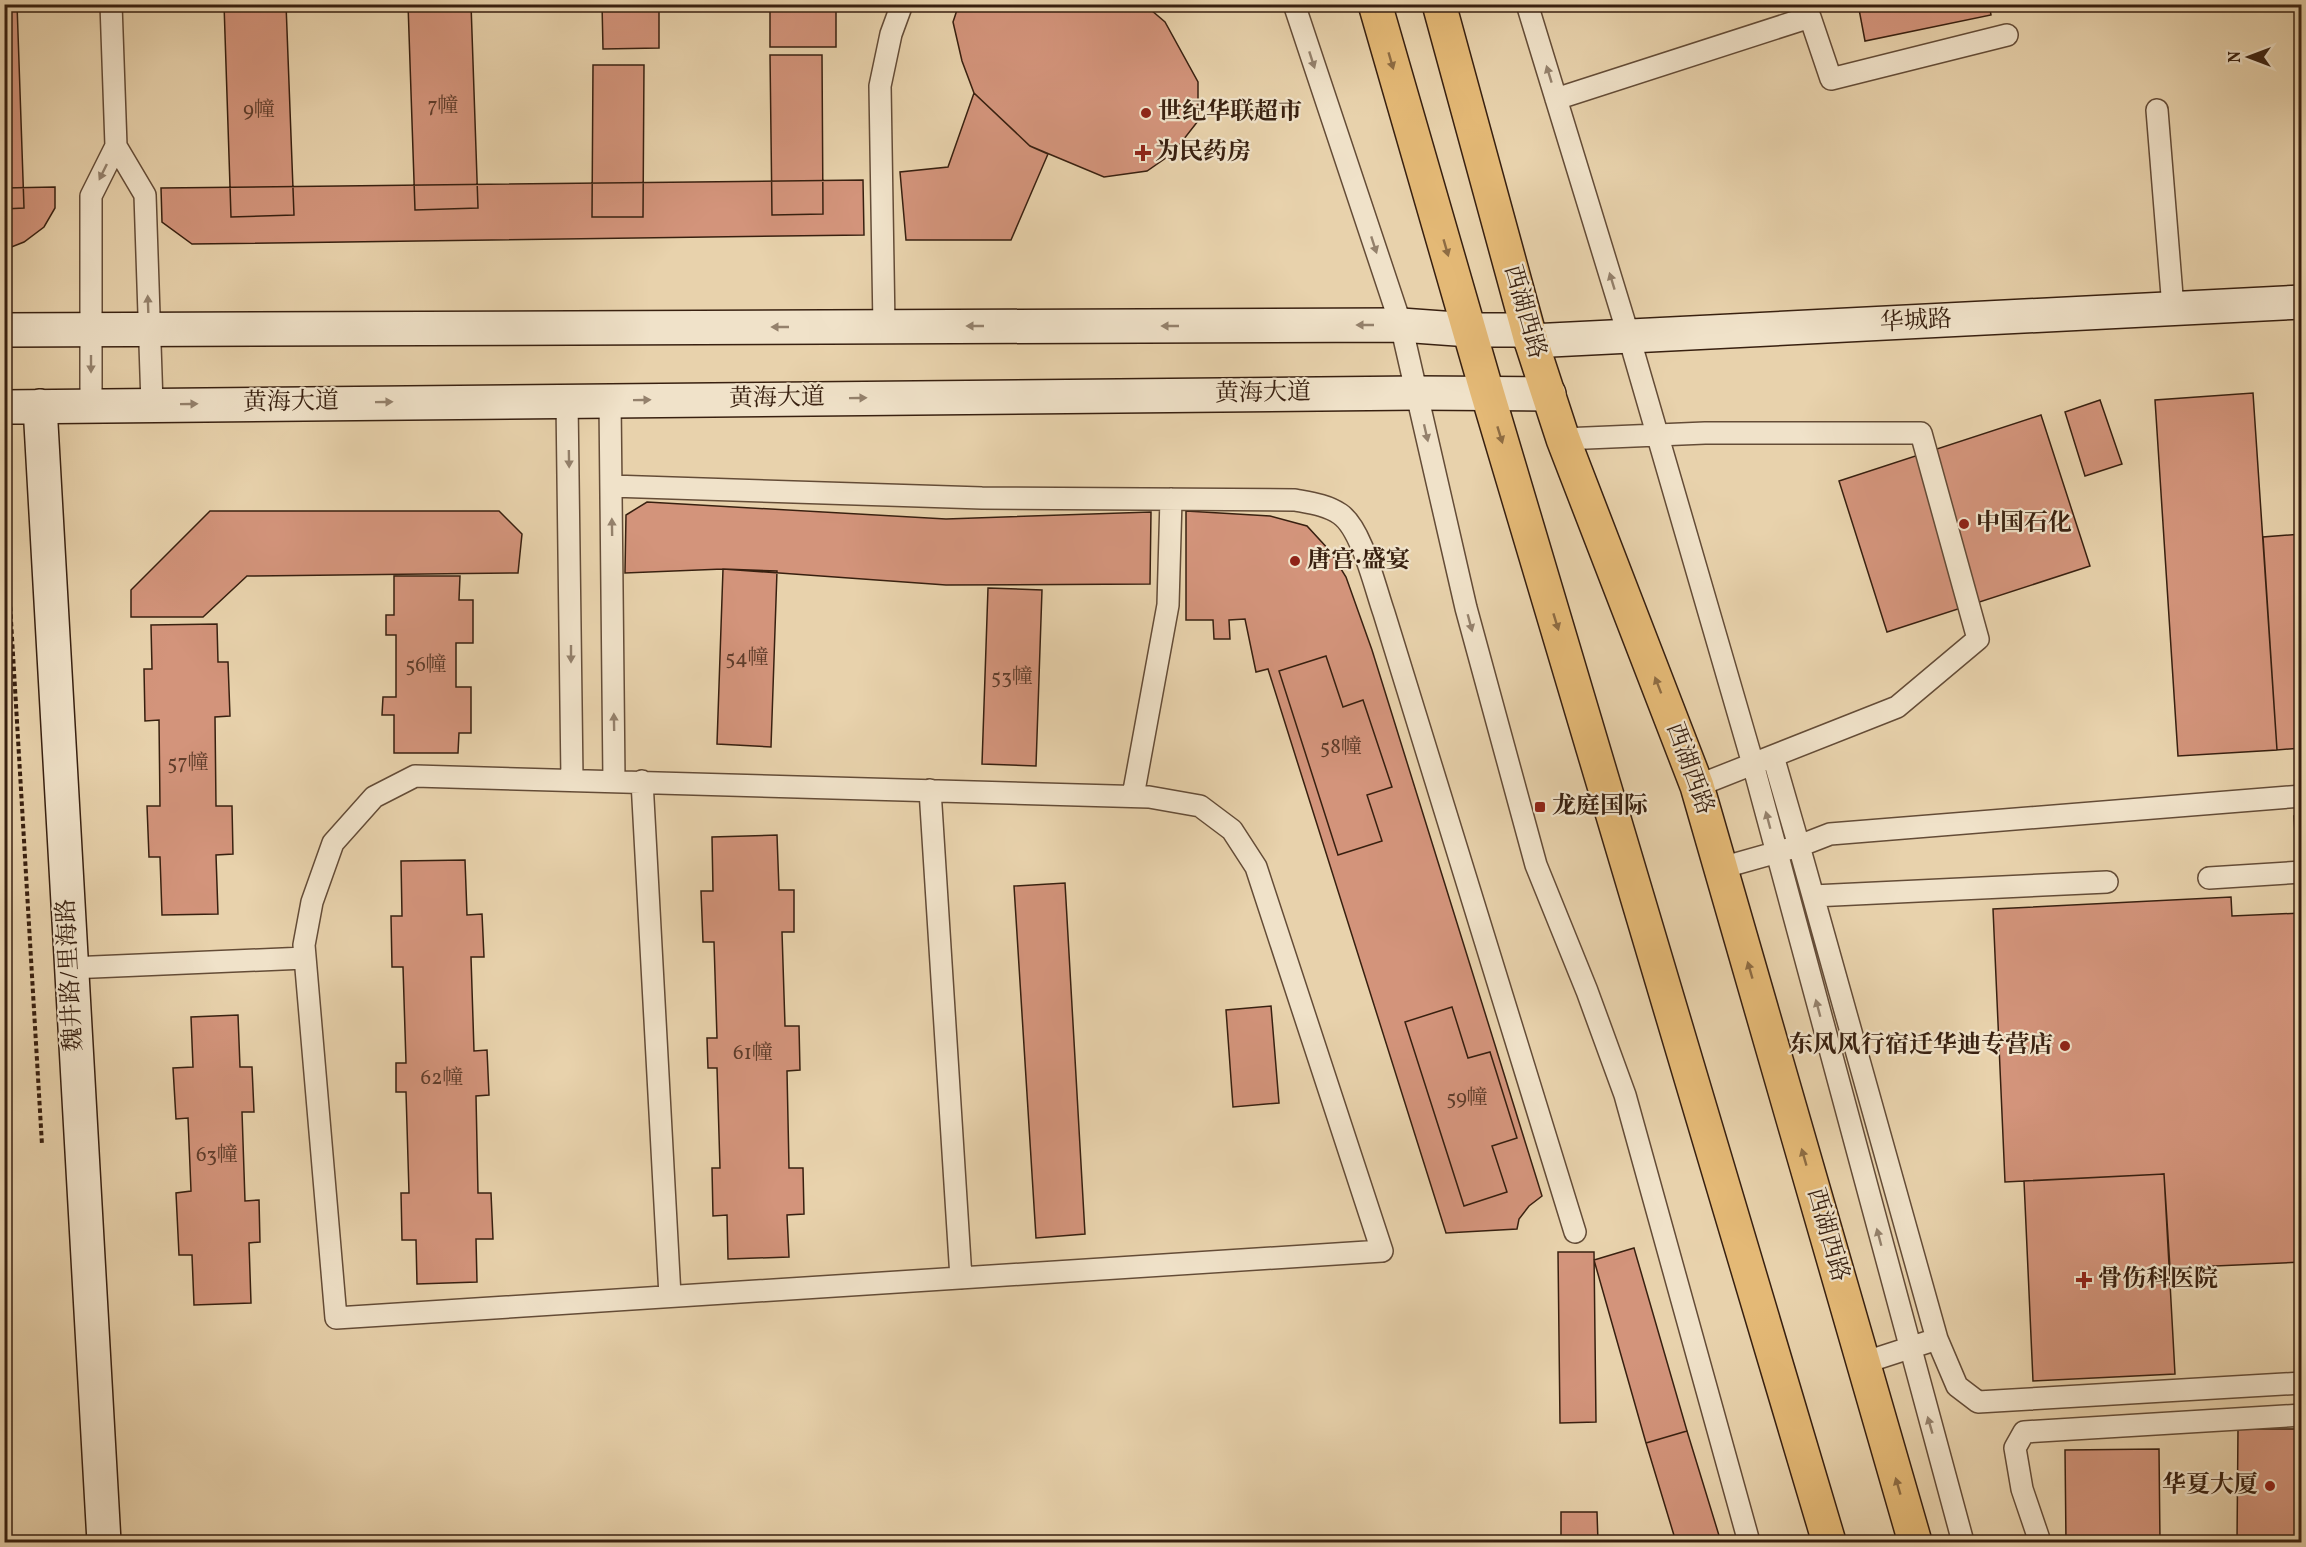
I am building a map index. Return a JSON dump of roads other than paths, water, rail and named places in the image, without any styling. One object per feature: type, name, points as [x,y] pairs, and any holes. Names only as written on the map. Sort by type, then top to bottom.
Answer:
[{"type":"main road","points":[[1375,4],[1487,392],[1829,1542]]},
{"type":"main road","name":"西湖西路","points":[[1439,4],[1530,336],[1563,439],[1697,786],[1915,1542]]},
{"type":"street","name":"华城路","points":[[1530,336],[1629,337],[2301,302]]},
{"type":"street","points":[[4,330],[1401,325],[1530,336]]},
{"type":"street","name":"黄海大道","points":[[4,407],[1487,392],[1549,394]]},
{"type":"street","name":"魏井路/里海路","points":[[40,406],[104,1542]]},
{"type":"lane","points":[[91,405],[91,196],[116,146],[111,4]]},
{"type":"lane","points":[[884,327],[880,86],[891,34],[902,4]]},
{"type":"lane","points":[[1294,4],[1401,325],[1466,608],[1536,865],[1587,991],[1625,1095],[1749,1542]]},
{"type":"lane","points":[[1527,4],[1629,337],[1753,764],[1963,1542]]},
{"type":"lane","points":[[1556,99],[1810,17],[1831,79],[2007,35]]},
{"type":"lane","points":[[2157,110],[2173,308]]},
{"type":"lane","points":[[116,146],[145,195],[152,404]]},
{"type":"lane","points":[[610,400],[615,781]]},
{"type":"lane","points":[[567,401],[572,779]]},
{"type":"lane","points":[[1563,439],[1658,435],[1921,433],[1978,639],[1897,707],[1697,786]]},
{"type":"lane","points":[[611,486],[982,498],[1296,500],[1324,506],[1343,515],[1358,537],[1384,613],[1575,1232]]},
{"type":"lane","points":[[1133,796],[1168,605],[1171,499]]},
{"type":"lane","points":[[1773,756],[1938,1339],[1957,1386],[1978,1402],[2301,1383]]},
{"type":"lane","points":[[415,776],[615,781],[1133,796],[1200,806],[1232,830],[1256,867],[1382,1251],[336,1318],[304,945],[312,902],[333,843],[374,797],[415,776]]},
{"type":"lane","points":[[642,781],[670,1296]]},
{"type":"lane","points":[[930,790],[961,1278]]},
{"type":"lane","points":[[1721,868],[1798,846],[1830,834],[2301,796]]},
{"type":"lane","points":[[2209,878],[2301,872]]},
{"type":"lane","points":[[1813,896],[2107,882]]},
{"type":"lane","points":[[70,968],[305,958]]},
{"type":"lane","points":[[1863,1363],[1938,1339]]},
{"type":"lane","points":[[2040,1542],[2022,1489],[2015,1448],[2024,1432],[2301,1415]]},
{"type":"place","name":"世纪华联超市","points":[[1146,113]]},
{"type":"place","name":"为民药房","points":[[1143,153]]},
{"type":"place","name":"中国石化","points":[[1964,524]]},
{"type":"place","name":"唐宫·盛宴","points":[[1295,561]]},
{"type":"place","name":"龙庭国际","points":[[1540,807]]},
{"type":"place","name":"东风风行宿迁华迪专营店","points":[[2065,1046]]},
{"type":"place","name":"骨伤科医院","points":[[2084,1280]]},
{"type":"place","name":"华夏大厦","points":[[2270,1486]]}]
